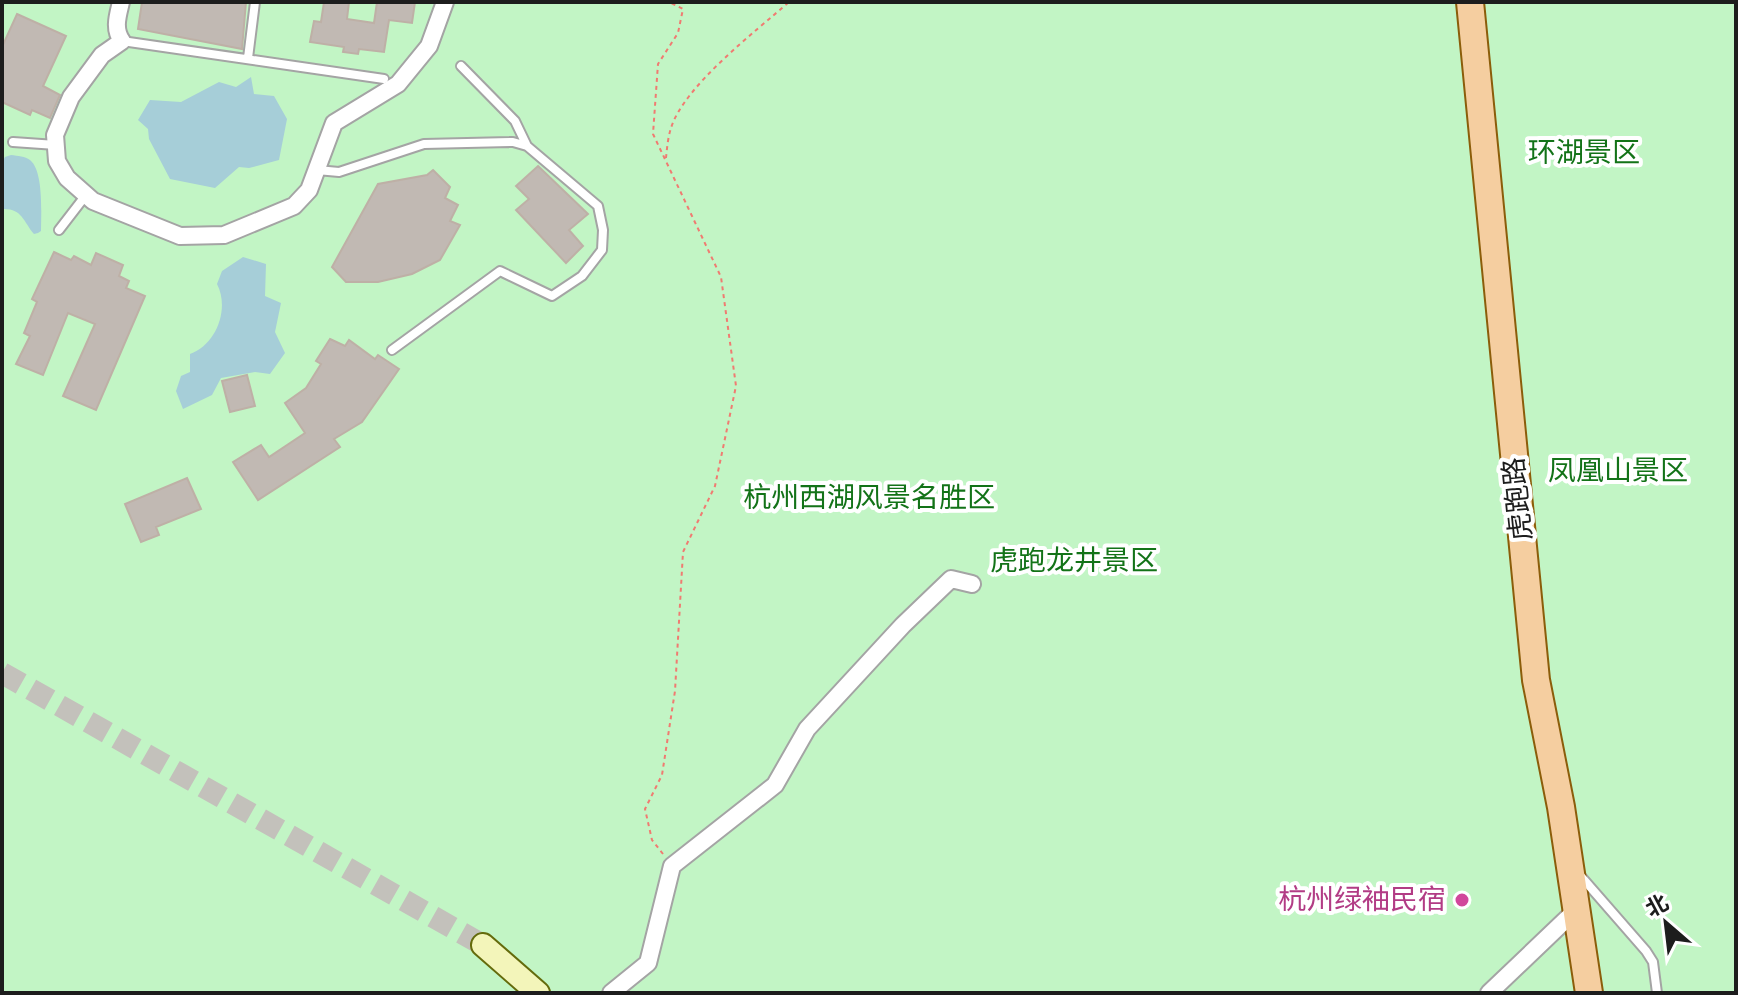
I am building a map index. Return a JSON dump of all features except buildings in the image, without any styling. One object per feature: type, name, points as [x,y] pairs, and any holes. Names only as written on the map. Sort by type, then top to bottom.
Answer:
[{"type":"main road","name":"虎跑路","points":[[1470,2],[1536,680],[1570,863],[1589,993]]},
{"type":"main road","points":[[483,945],[538,993]]},
{"type":"street","points":[[121,2],[117,35],[122,41],[102,55],[71,97],[55,135],[57,161],[67,178],[93,201],[180,236],[224,235],[294,206],[309,190],[334,123],[398,84],[429,46],[445,2]]},
{"type":"street","points":[[611,993],[648,963],[672,866],[775,785],[807,729],[903,625],[951,579],[972,584]]},
{"type":"street","points":[[1489,993],[1576,910]]},
{"type":"lane","points":[[248,58],[255,2]]},
{"type":"lane","points":[[122,41],[384,79]]},
{"type":"lane","points":[[392,350],[500,271],[552,296],[582,276],[602,250],[603,230],[598,206],[527,146],[515,121],[461,66]]},
{"type":"lane","points":[[13,142],[56,145]]},
{"type":"lane","points":[[316,169],[339,172],[424,144],[513,142],[527,146]]},
{"type":"lane","points":[[59,230],[86,195]]},
{"type":"lane","points":[[1570,863],[1646,951],[1653,962],[1657,993]]},
{"type":"path","points":[[669,2],[683,9],[678,33],[658,64],[653,134],[721,277],[736,386],[715,486],[683,552],[675,691],[662,775],[645,809],[652,840],[672,866]]},
{"type":"path","points":[[665,159],[672,125],[690,96],[734,49],[789,2]]},
{"type":"green space","name":"虎跑龙井景区","points":[[2,2],[1736,2],[1736,993],[2,993]]},
{"type":"water","points":[[251,77],[254,94],[274,96],[287,119],[279,160],[249,168],[239,167],[215,188],[170,179],[149,139],[148,129],[138,120],[150,100],[181,102],[219,82],[236,87]]},
{"type":"water","points":[[11,155],[30,160],[38,173],[41,231],[38,233],[34,234],[18,213],[2,209],[2,163],[5,157]]},
{"type":"water","points":[[243,257],[266,264],[265,296],[281,303],[275,332],[285,353],[270,374],[255,372],[221,378],[212,395],[183,409],[176,391],[181,376],[190,372],[190,354],[207,343],[218,325],[222,304],[217,284],[222,271]]},
{"type":"tunnel","points":[[2,673],[483,945]]},
{"type":"place","name":"杭州绿袖民宿","points":[[1462,900]]},
{"type":"park label","name":"环湖景区","points":[[1584,153]]},
{"type":"park label","name":"凤凰山景区","points":[[1618,471]]},
{"type":"park label","name":"杭州西湖风景名胜区","points":[[869,498]]}]
